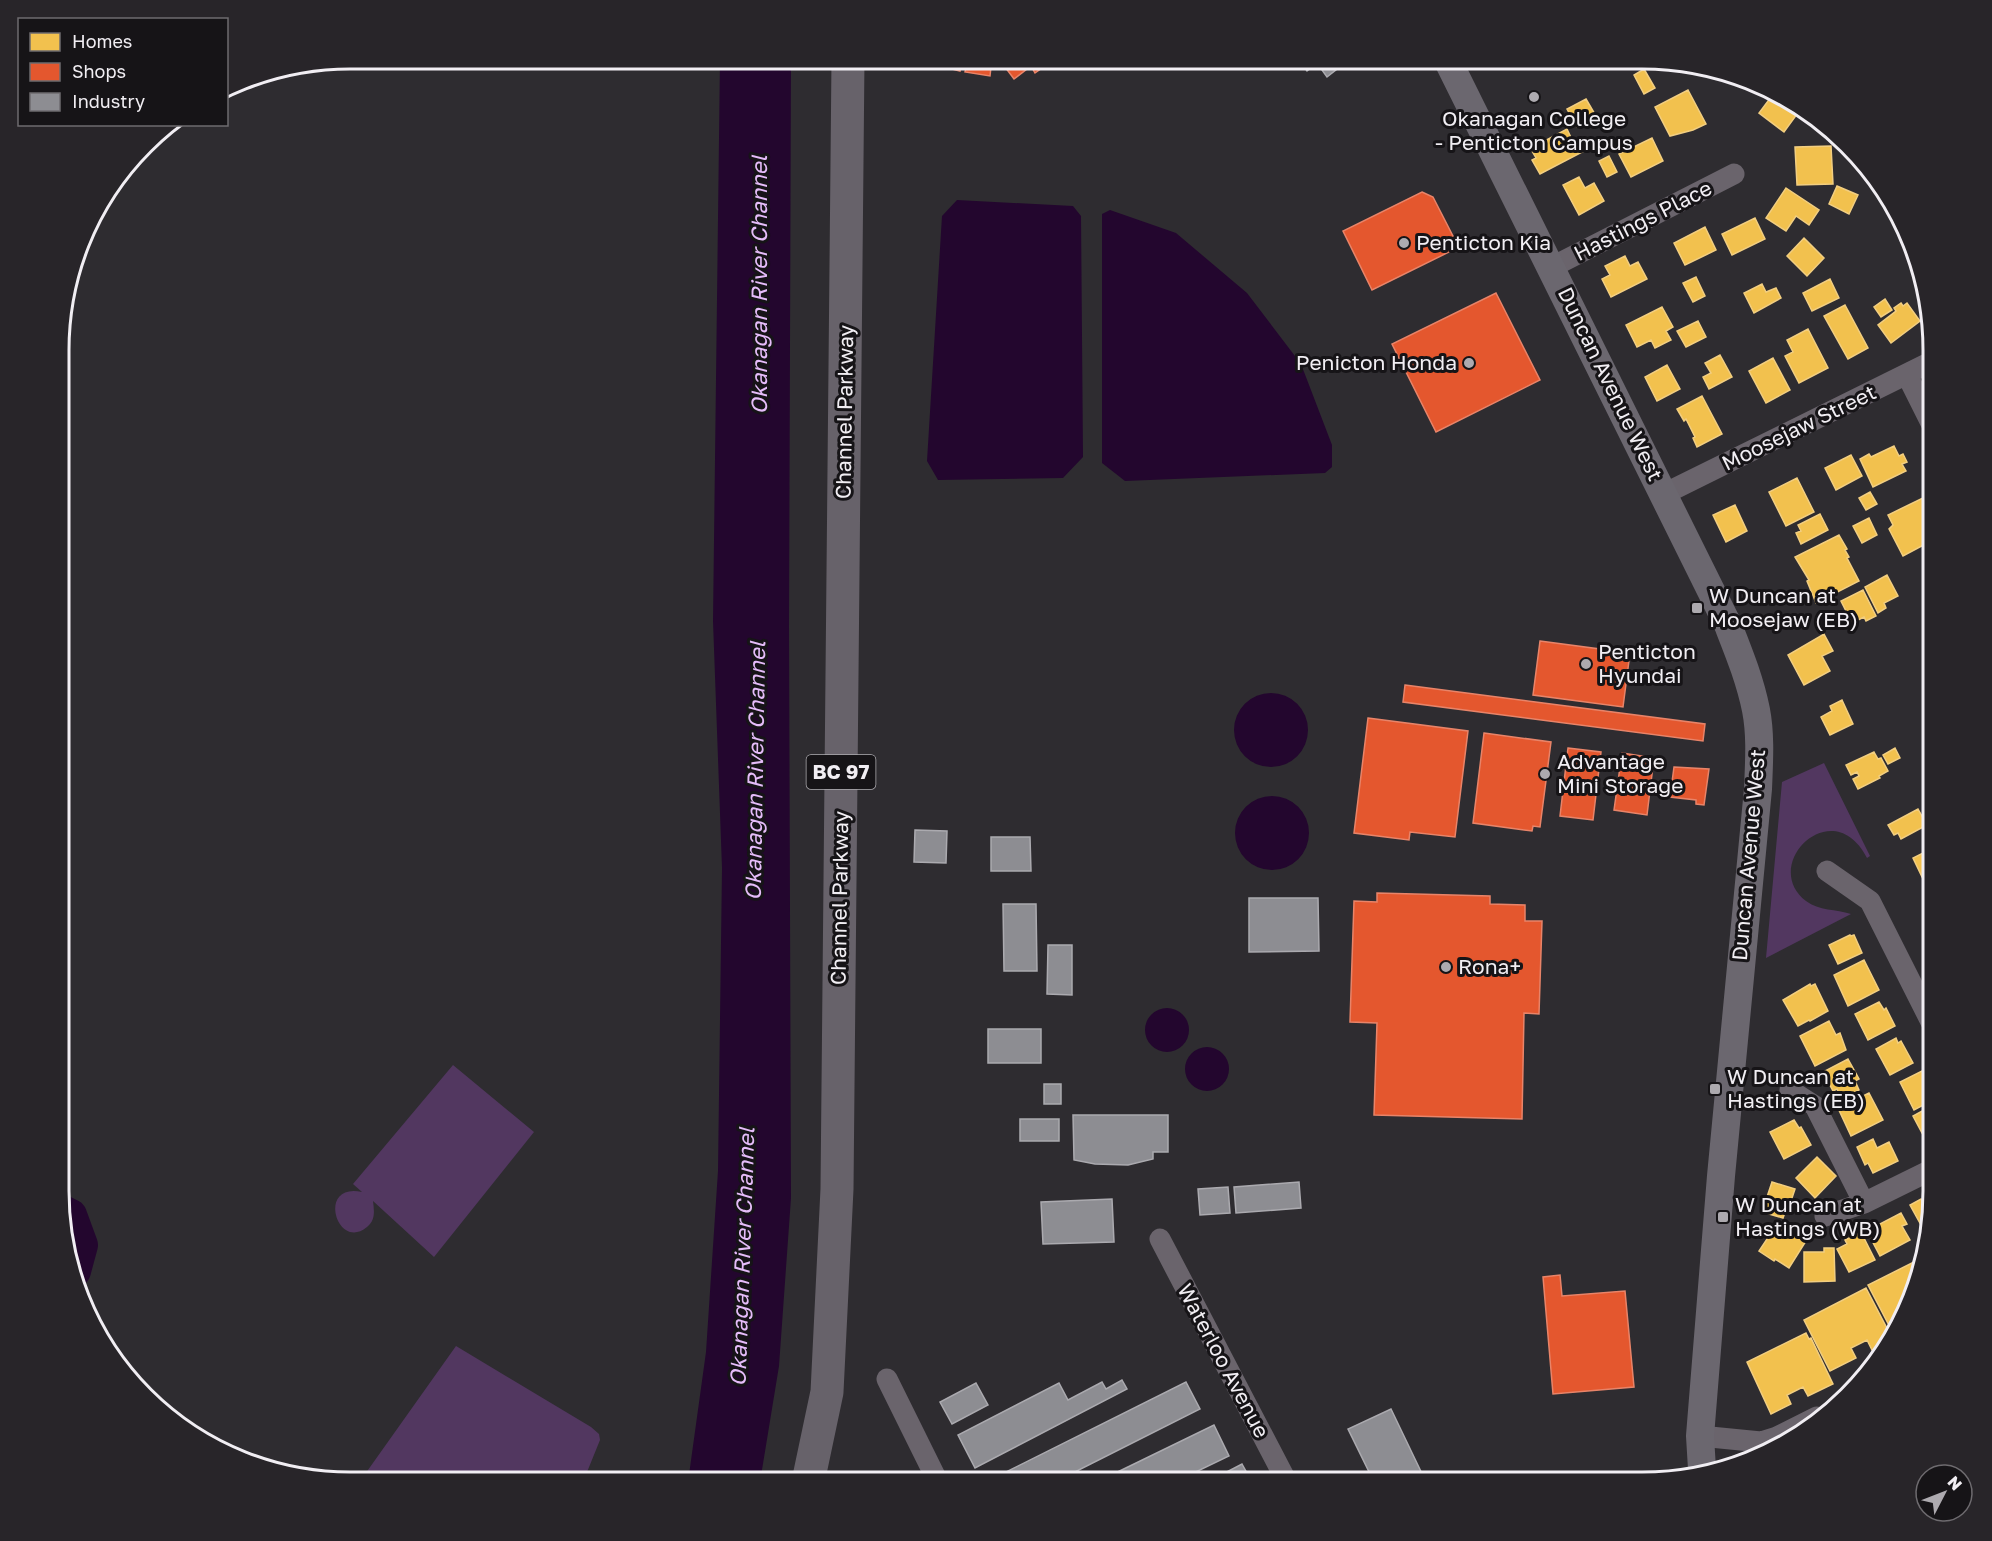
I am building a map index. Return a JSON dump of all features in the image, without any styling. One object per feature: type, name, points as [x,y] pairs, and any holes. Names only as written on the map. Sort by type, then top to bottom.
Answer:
[{"type":"highway","name":"Channel Parkway","points":[[810,1472],[827,1392],[837,1189],[848,69]]},
{"type":"street","name":"Duncan Avenue West","points":[[1453,69],[1728,625],[1745,668],[1756,710],[1760,749],[1758,789],[1722,1165],[1700,1436],[1702,1466]]},
{"type":"street","name":"Hastings Place","points":[[1552,267],[1734,174]]},
{"type":"street","name":"Moosejaw Street","points":[[1664,494],[1923,367]]},
{"type":"street","points":[[1907,375],[1923,406]]},
{"type":"street","points":[[1827,871],[1870,901],[1923,1006]]},
{"type":"street","points":[[1790,1090],[1815,1106],[1864,1203]]},
{"type":"street","points":[[1825,1216],[1864,1203],[1923,1174]]},
{"type":"street","name":"Waterloo Avenue","points":[[1160,1239],[1282,1472]]},
{"type":"street","points":[[887,1379],[933,1472]]},
{"type":"street","points":[[1700,1436],[1761,1442],[1783,1434]]},
{"type":"shaded area","points":[[1824,763],[1870,856],[1867,858],[1853,839],[1837,831],[1820,833],[1806,841],[1796,854],[1791,870],[1794,886],[1811,904],[1851,914],[1766,958],[1782,782]]},
{"type":"shaded area","points":[[453,1065],[534,1132],[434,1257],[373,1201],[374,1215],[370,1224],[356,1232],[347,1231],[340,1224],[336,1215],[335,1205],[339,1197],[348,1192],[362,1192],[353,1184]]},
{"type":"shaded area","points":[[456,1346],[591,1427],[599,1434],[600,1440],[587,1472],[367,1472]]},
{"type":"water","name":"Okanagan River Channel","points":[[720,69],[791,69],[789,627],[791,1198],[779,1366],[762,1472],[689,1472],[706,1352],[718,1171],[722,868],[713,621]]},
{"type":"water","points":[[957,200],[1073,206],[1081,216],[1083,457],[1063,478],[938,480],[927,461],[942,216]]},
{"type":"water","points":[[1110,210],[1176,233],[1247,293],[1301,364],[1332,445],[1332,467],[1325,473],[1125,481],[1102,463],[1102,214]]},
{"type":"water","points":[[1271,693],[1292,699],[1302,709],[1308,730],[1302,751],[1292,761],[1271,767],[1250,761],[1240,751],[1234,730],[1240,709],[1250,699]]},
{"type":"water","points":[[1272,796],[1293,802],[1303,812],[1309,833],[1303,854],[1293,864],[1272,870],[1251,864],[1241,854],[1235,833],[1241,812],[1251,802]]},
{"type":"water","points":[[1167,1008],[1183,1014],[1189,1030],[1183,1046],[1167,1052],[1151,1046],[1145,1030],[1151,1014]]},
{"type":"water","points":[[1207,1047],[1215,1048],[1223,1053],[1228,1061],[1228,1077],[1223,1085],[1215,1090],[1207,1091],[1199,1090],[1191,1085],[1186,1077],[1185,1069],[1186,1061],[1191,1053],[1199,1048]]},
{"type":"building: Homes","points":[[1644,69],[1655,88],[1644,94],[1634,75]]},
{"type":"building: Homes","points":[[1688,90],[1706,124],[1670,136],[1655,107]]},
{"type":"building: Homes","points":[[1586,99],[1596,116],[1577,127],[1567,109]]},
{"type":"building: Homes","points":[[1769,99],[1796,115],[1784,132],[1759,113]]},
{"type":"building: Homes","points":[[1567,129],[1575,146],[1584,141],[1588,149],[1540,174],[1532,160],[1536,158],[1532,151],[1541,146],[1539,144]]},
{"type":"building: Homes","points":[[1652,138],[1663,161],[1631,177],[1619,154]]},
{"type":"building: Homes","points":[[1831,146],[1833,184],[1797,185],[1795,147]]},
{"type":"building: Homes","points":[[1609,156],[1617,172],[1607,177],[1599,161]]},
{"type":"building: Homes","points":[[1579,177],[1585,188],[1594,183],[1604,201],[1579,215],[1563,185]]},
{"type":"building: Homes","points":[[1837,186],[1858,195],[1849,214],[1829,204]]},
{"type":"building: Homes","points":[[1786,188],[1819,210],[1809,225],[1796,216],[1786,231],[1766,218]]},
{"type":"building: Homes","points":[[1755,218],[1765,239],[1732,255],[1722,234]]},
{"type":"building: Homes","points":[[1705,227],[1716,250],[1685,265],[1674,243]]},
{"type":"building: Homes","points":[[1804,238],[1824,258],[1807,276],[1787,256]]},
{"type":"building: Homes","points":[[1625,256],[1630,266],[1638,262],[1647,279],[1611,297],[1602,279],[1610,275],[1605,266]]},
{"type":"building: Homes","points":[[1696,277],[1705,296],[1693,302],[1683,283]]},
{"type":"building: Homes","points":[[1830,279],[1839,298],[1812,311],[1803,293]]},
{"type":"building: Homes","points":[[1762,284],[1766,292],[1776,288],[1781,298],[1754,313],[1744,293]]},
{"type":"building: Homes","points":[[1885,299],[1892,310],[1881,317],[1874,307]]},
{"type":"building: Homes","points":[[1901,303],[1903,306],[1907,303],[1920,321],[1891,343],[1878,325],[1896,311],[1894,308]]},
{"type":"building: Homes","points":[[1845,305],[1868,348],[1848,359],[1824,316]]},
{"type":"building: Homes","points":[[1662,307],[1673,327],[1666,331],[1671,340],[1655,348],[1651,340],[1637,347],[1626,325]]},
{"type":"building: Homes","points":[[1698,321],[1706,337],[1686,347],[1677,331]]},
{"type":"building: Homes","points":[[1808,329],[1828,368],[1799,383],[1785,356],[1793,352],[1787,340]]},
{"type":"building: Homes","points":[[1720,355],[1732,377],[1709,389],[1703,377],[1711,373],[1705,363]]},
{"type":"building: Homes","points":[[1773,358],[1790,390],[1766,403],[1749,371]]},
{"type":"building: Homes","points":[[1667,365],[1680,389],[1657,401],[1645,377]]},
{"type":"building: Homes","points":[[1702,396],[1722,434],[1697,447],[1686,419],[1684,421],[1677,409]]},
{"type":"building: Homes","points":[[1894,446],[1899,456],[1903,454],[1907,462],[1902,464],[1906,471],[1873,487],[1860,459],[1869,454],[1871,457]]},
{"type":"building: Homes","points":[[1851,455],[1862,476],[1836,490],[1825,468]]},
{"type":"building: Homes","points":[[1797,478],[1814,512],[1786,526],[1769,492]]},
{"type":"building: Homes","points":[[1870,492],[1877,504],[1866,510],[1859,498]]},
{"type":"building: Homes","points":[[1923,498],[1923,545],[1903,556],[1889,529],[1893,525],[1888,515]]},
{"type":"building: Homes","points":[[1735,505],[1747,531],[1726,542],[1713,515]]},
{"type":"building: Homes","points":[[1820,514],[1828,530],[1801,544],[1796,533],[1801,531],[1798,525]]},
{"type":"building: Homes","points":[[1869,518],[1877,535],[1862,543],[1853,526]]},
{"type":"building: Homes","points":[[1839,535],[1847,549],[1845,550],[1849,557],[1847,558],[1859,581],[1816,603],[1807,581],[1809,580],[1795,557]]},
{"type":"building: Homes","points":[[1887,575],[1898,596],[1884,603],[1886,608],[1878,613],[1865,587]]},
{"type":"building: Homes","points":[[1863,590],[1876,616],[1866,621],[1864,617],[1852,623],[1841,601]]},
{"type":"building: Homes","points":[[1824,634],[1833,651],[1822,656],[1830,671],[1804,685],[1788,655]]},
{"type":"building: Homes","points":[[1842,700],[1853,724],[1830,735],[1821,717],[1832,711],[1830,706]]},
{"type":"building: Homes","points":[[1895,748],[1900,758],[1888,764],[1883,755]]},
{"type":"building: Homes","points":[[1874,752],[1878,759],[1881,758],[1888,771],[1879,776],[1880,778],[1858,789],[1853,779],[1859,776],[1857,772],[1851,775],[1846,765]]},
{"type":"building: Homes","points":[[1918,809],[1923,818],[1923,827],[1901,839],[1898,833],[1894,835],[1888,825]]},
{"type":"building: Homes","points":[[1923,853],[1923,879],[1913,858]]},
{"type":"building: Homes","points":[[1854,935],[1862,953],[1838,964],[1829,945]]},
{"type":"building: Homes","points":[[1864,960],[1879,990],[1848,1006],[1834,975]]},
{"type":"building: Homes","points":[[1810,984],[1811,986],[1815,984],[1828,1011],[1798,1026],[1783,1000]]},
{"type":"building: Homes","points":[[1879,1002],[1884,1010],[1886,1008],[1895,1026],[1868,1040],[1855,1014]]},
{"type":"building: Homes","points":[[1829,1021],[1836,1035],[1840,1033],[1846,1050],[1815,1066],[1800,1036]]},
{"type":"building: Homes","points":[[1896,1038],[1898,1043],[1901,1041],[1913,1063],[1890,1075],[1876,1049]]},
{"type":"building: Homes","points":[[1848,1059],[1859,1079],[1855,1081],[1859,1090],[1842,1099],[1837,1089],[1833,1091],[1823,1072]]},
{"type":"building: Homes","points":[[1923,1070],[1923,1105],[1914,1110],[1900,1082]]},
{"type":"building: Homes","points":[[1869,1093],[1883,1120],[1851,1136],[1838,1108]]},
{"type":"building: Homes","points":[[1923,1110],[1923,1135],[1913,1116]]},
{"type":"building: Homes","points":[[1794,1120],[1799,1128],[1801,1127],[1811,1145],[1784,1159],[1770,1132]]},
{"type":"building: Homes","points":[[1873,1139],[1877,1148],[1889,1142],[1898,1161],[1873,1173],[1868,1163],[1865,1165],[1857,1147]]},
{"type":"building: Homes","points":[[1817,1157],[1836,1176],[1815,1198],[1796,1178]]},
{"type":"building: Homes","points":[[1772,1182],[1795,1189],[1783,1218],[1762,1212]]},
{"type":"building: Homes","points":[[1921,1199],[1921,1225],[1910,1205]]},
{"type":"building: Homes","points":[[1901,1213],[1907,1224],[1902,1226],[1910,1240],[1880,1256],[1869,1235],[1878,1230],[1876,1226]]},
{"type":"building: Homes","points":[[1777,1224],[1806,1241],[1789,1268],[1759,1251]]},
{"type":"building: Homes","points":[[1861,1232],[1875,1260],[1849,1272],[1837,1249],[1847,1244],[1845,1240]]},
{"type":"building: Homes","points":[[1824,1248],[1834,1248],[1835,1281],[1804,1282],[1804,1252],[1824,1252]]},
{"type":"building: Homes","points":[[1913,1262],[1902,1299],[1889,1325],[1868,1285]]},
{"type":"building: Homes","points":[[1866,1288],[1887,1328],[1875,1349],[1872,1350],[1867,1340],[1851,1348],[1856,1358],[1830,1371],[1804,1320]]},
{"type":"building: Homes","points":[[1806,1333],[1809,1339],[1811,1338],[1833,1384],[1808,1396],[1803,1387],[1787,1395],[1791,1404],[1771,1414],[1747,1362]]},
{"type":"building: Shops","points":[[966,69],[991,69],[990,76],[965,72]]},
{"type":"building: Shops","points":[[1006,69],[1027,69],[1014,79]]},
{"type":"building: Shops","points":[[1422,192],[1433,197],[1456,242],[1451,251],[1372,290],[1343,231]]},
{"type":"building: Shops","points":[[1496,293],[1540,380],[1436,432],[1392,344]]},
{"type":"building: Shops","points":[[1540,641],[1630,653],[1623,707],[1533,695]]},
{"type":"building: Shops","points":[[1405,685],[1705,724],[1703,741],[1403,702]]},
{"type":"building: Shops","points":[[1368,718],[1468,731],[1455,837],[1410,832],[1409,840],[1354,833]]},
{"type":"building: Shops","points":[[1484,733],[1551,742],[1540,827],[1533,826],[1532,831],[1473,823]]},
{"type":"building: Shops","points":[[1568,748],[1601,752],[1593,820],[1560,816]]},
{"type":"building: Shops","points":[[1622,753],[1654,758],[1647,815],[1614,810]]},
{"type":"building: Shops","points":[[1674,767],[1709,769],[1704,805],[1696,804],[1696,800],[1670,797]]},
{"type":"building: Shops","name":"Rona+","points":[[1377,893],[1490,896],[1490,904],[1525,905],[1525,921],[1542,921],[1539,1014],[1524,1013],[1522,1119],[1374,1115],[1377,1023],[1350,1022],[1354,901],[1377,902]]},
{"type":"building: Shops","points":[[1560,1275],[1562,1296],[1625,1291],[1634,1387],[1553,1394],[1543,1277]]},
{"type":"building: Industry","points":[[1321,69],[1337,69],[1327,77]]},
{"type":"building: Industry","points":[[915,830],[947,831],[946,863],[914,862]]},
{"type":"building: Industry","points":[[991,837],[1030,837],[1031,871],[991,871]]},
{"type":"building: Industry","points":[[1249,898],[1318,898],[1319,951],[1249,952]]},
{"type":"building: Industry","points":[[1003,904],[1036,904],[1037,971],[1004,971]]},
{"type":"building: Industry","points":[[1048,945],[1072,945],[1072,995],[1047,994]]},
{"type":"building: Industry","points":[[988,1029],[1041,1029],[1041,1063],[988,1063]]},
{"type":"building: Industry","points":[[1044,1084],[1061,1084],[1061,1104],[1044,1104]]},
{"type":"building: Industry","points":[[1073,1115],[1168,1115],[1168,1152],[1153,1152],[1153,1159],[1128,1165],[1095,1164],[1074,1160]]},
{"type":"building: Industry","points":[[1020,1119],[1059,1119],[1059,1141],[1020,1141]]},
{"type":"building: Industry","points":[[1299,1182],[1301,1208],[1236,1213],[1234,1187]]},
{"type":"building: Industry","points":[[1228,1187],[1230,1213],[1200,1215],[1198,1189]]},
{"type":"building: Industry","points":[[1112,1199],[1114,1242],[1043,1244],[1041,1202]]},
{"type":"building: Industry","points":[[1122,1380],[1127,1389],[975,1468],[958,1435],[1059,1383],[1068,1400],[1102,1382],[1106,1389]]},
{"type":"building: Industry","points":[[1186,1382],[1200,1409],[1075,1472],[1006,1472]]},
{"type":"building: Industry","points":[[976,1383],[988,1405],[952,1424],[940,1402]]},
{"type":"building: Industry","points":[[1391,1409],[1421,1472],[1369,1472],[1348,1429]]},
{"type":"building: Industry","points":[[1214,1425],[1229,1456],[1196,1472],[1118,1472]]},
{"type":"building: Industry","points":[[1242,1464],[1246,1472],[1227,1472]]},
{"type":"waterway","points":[[70,1215],[82,1245],[78,1260]]},
{"type":"place","name":"Okanagan College - Penticton Campus","points":[[1534,97]]},
{"type":"place","name":"Penticton Kia","points":[[1404,243]]},
{"type":"place","name":"Penicton Honda","points":[[1469,363]]},
{"type":"place","name":"W Duncan at Moosejaw (EB)","points":[[1697,608]]},
{"type":"place","name":"Penticton Hyundai","points":[[1586,664]]},
{"type":"place","name":"Advantage Mini Storage","points":[[1545,774]]},
{"type":"place","name":"Rona+","points":[[1446,967]]},
{"type":"place","name":"W Duncan at Hastings (EB)","points":[[1715,1089]]},
{"type":"place","name":"W Duncan at Hastings (WB)","points":[[1723,1217]]}]
